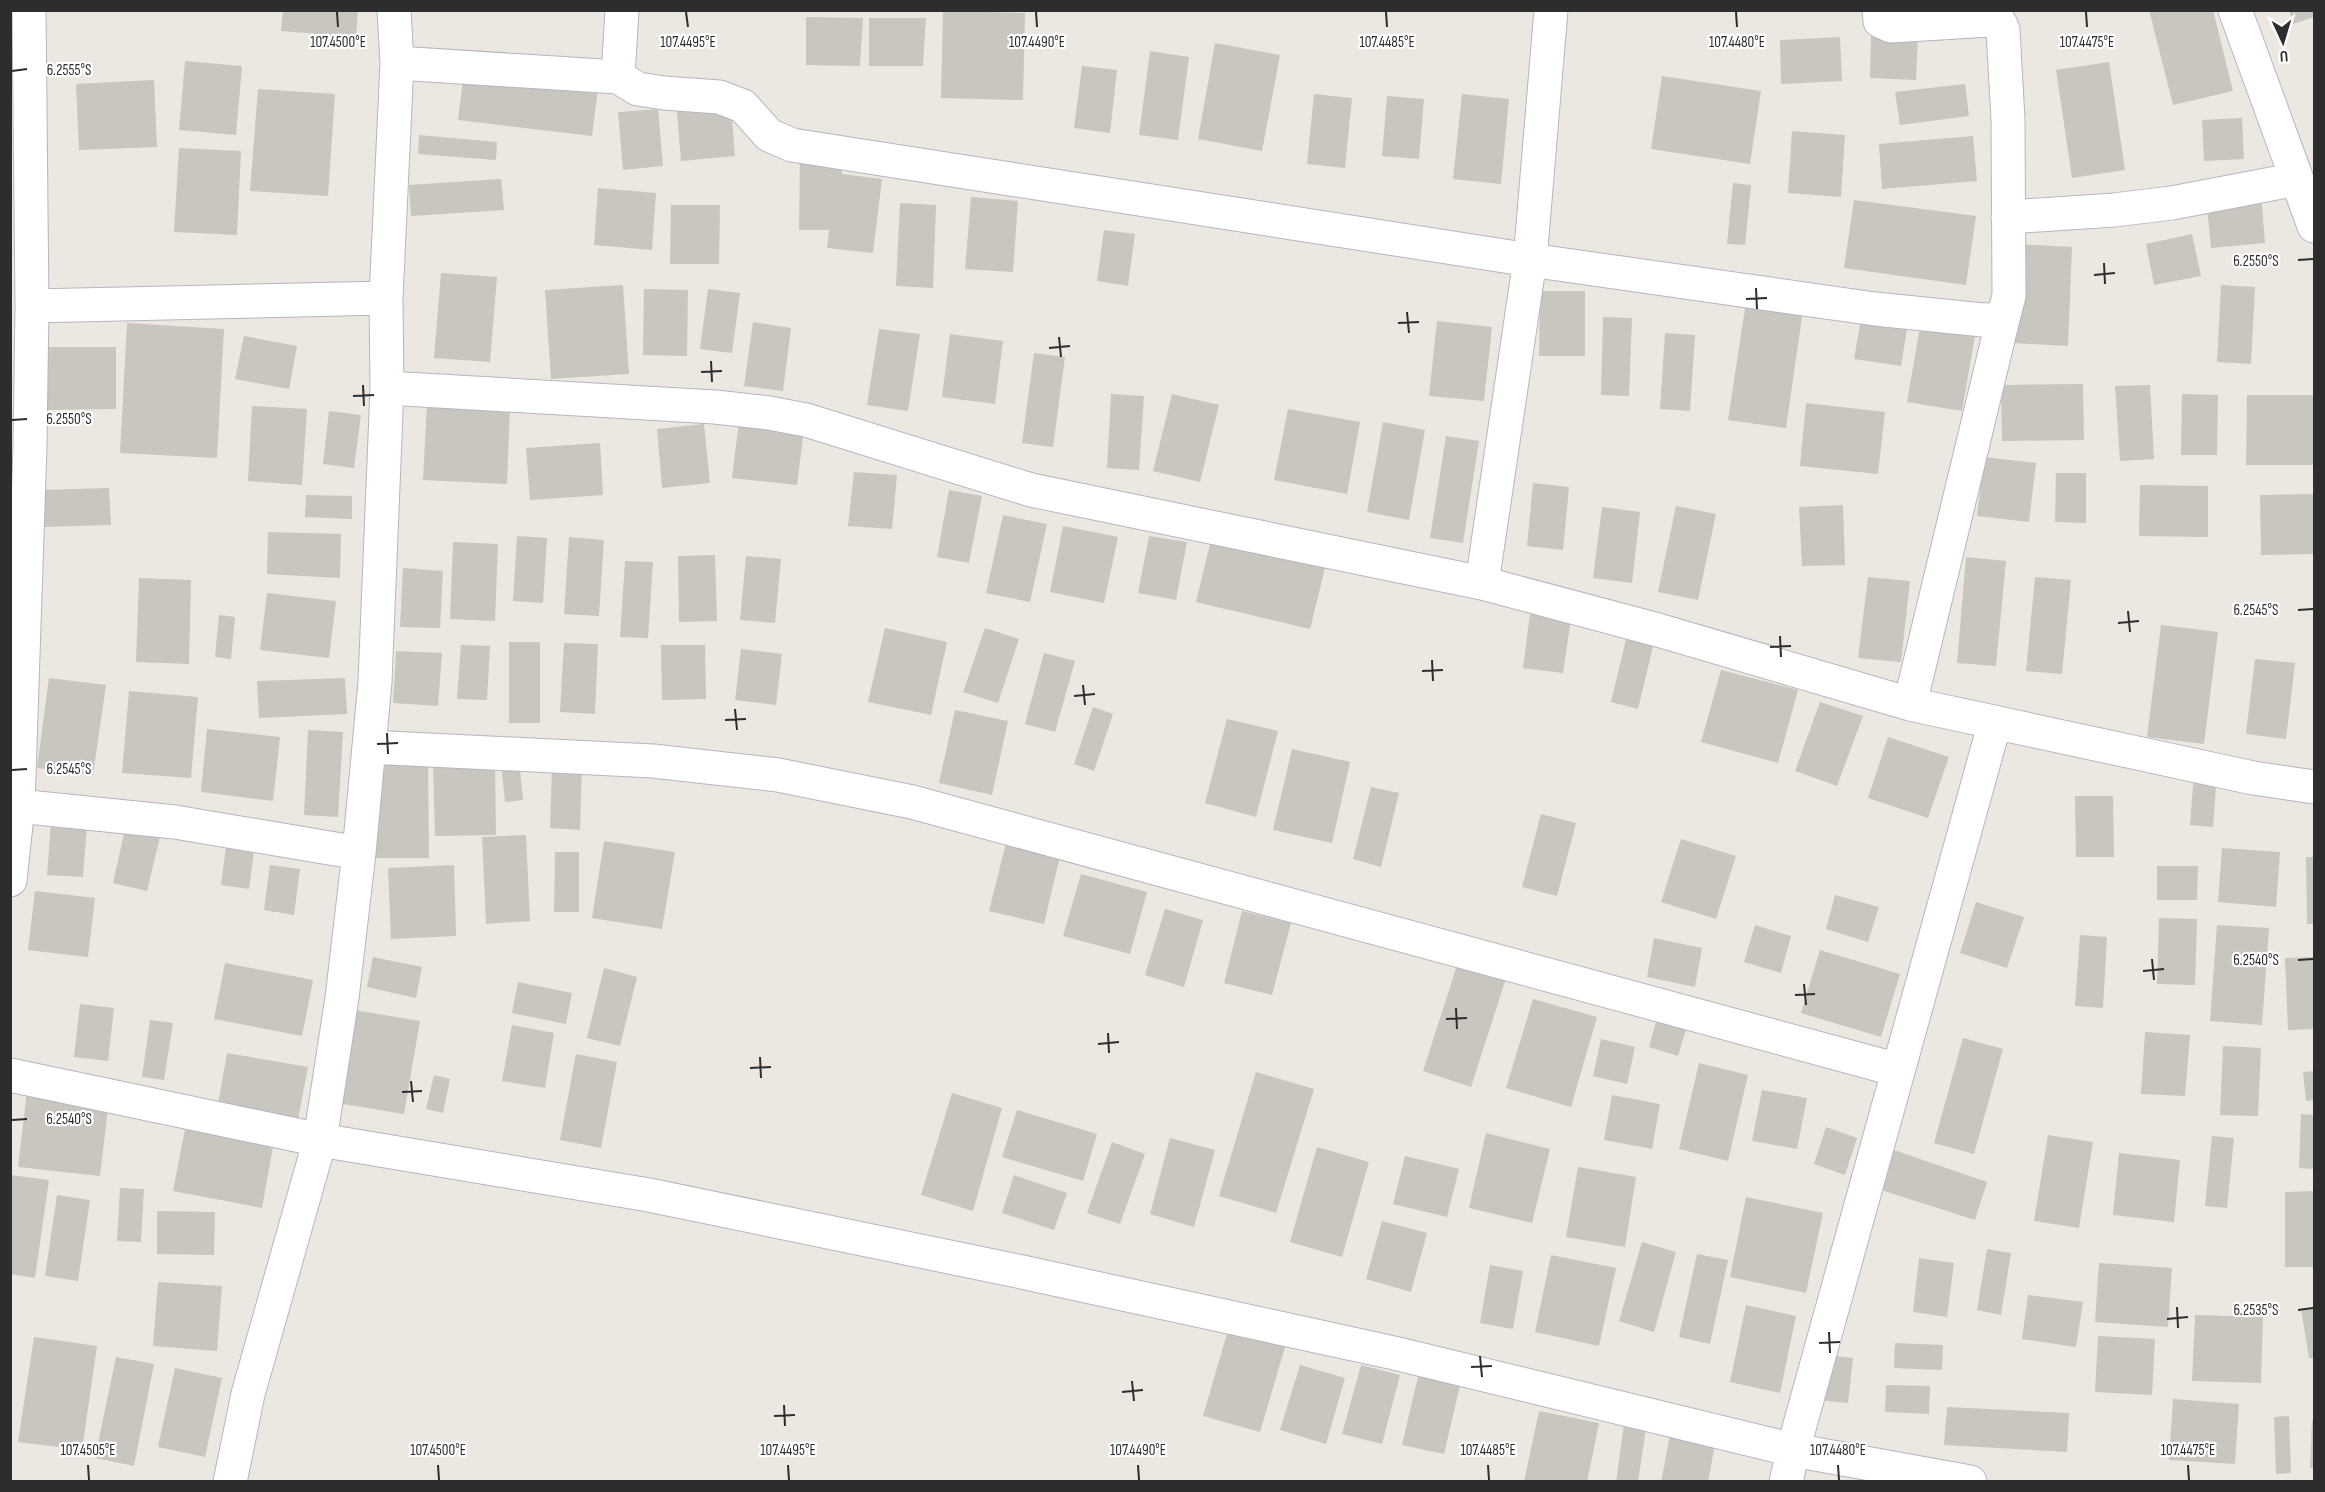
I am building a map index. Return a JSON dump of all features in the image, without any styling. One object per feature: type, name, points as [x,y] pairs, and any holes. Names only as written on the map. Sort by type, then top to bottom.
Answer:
[{"type":"street","points":[[11,873],[18,806],[20,446],[32,306],[29,10]]},
{"type":"street","points":[[230,1482],[248,1394],[320,1140],[342,998],[359,853],[375,682],[387,388],[386,298],[397,63],[394,10]]},
{"type":"street","points":[[618,77],[622,10]]},
{"type":"street","points":[[1482,583],[1530,260],[1551,10]]},
{"type":"street","points":[[1879,10],[1880,21],[1891,26],[1990,20],[2000,23],[2004,30],[2008,120],[2009,296],[1910,704]]},
{"type":"street","points":[[2235,10],[2314,226]]},
{"type":"street","points":[[397,63],[618,77],[638,89],[719,97],[743,106],[769,135],[792,145],[1530,260],[1875,309],[1983,320],[2003,319]]},
{"type":"street","points":[[2008,217],[2114,210],[2172,203],[2297,179]]},
{"type":"street","points":[[32,306],[386,298]]},
{"type":"street","points":[[387,388],[715,407],[806,420],[1031,490],[1482,583],[1658,630],[1910,704],[2253,778],[2314,788]]},
{"type":"street","points":[[1790,1466],[1995,722]]},
{"type":"street","points":[[369,747],[654,761],[778,775],[912,802],[1898,1070]]},
{"type":"street","points":[[18,806],[175,822],[359,853]]},
{"type":"street","points":[[10,1076],[320,1140],[650,1195],[1022,1272],[1394,1353],[1790,1466],[1970,1482]]},
{"type":"building","points":[[283,10],[358,10],[356,37],[281,31]]},
{"type":"building","points":[[2149,10],[2213,10],[2233,91],[2173,105]]},
{"type":"building","points":[[2289,10],[2314,10],[2314,17],[2293,24]]},
{"type":"building","points":[[943,11],[1025,13],[1023,100],[941,98]]},
{"type":"building","points":[[806,17],[863,18],[860,66],[806,65]]},
{"type":"building","points":[[869,18],[926,18],[923,66],[869,66]]},
{"type":"building","points":[[1871,31],[1918,33],[1916,80],[1870,78]]},
{"type":"building","points":[[1840,37],[1842,81],[1781,84],[1780,40]]},
{"type":"building","points":[[1215,43],[1280,55],[1262,151],[1198,139]]},
{"type":"building","points":[[1150,51],[1189,57],[1178,140],[1139,135]]},
{"type":"building","points":[[185,61],[242,66],[236,135],[179,130]]},
{"type":"building","points":[[2109,62],[2125,170],[2072,178],[2056,70]]},
{"type":"building","points":[[1082,66],[1117,70],[1110,133],[1074,128]]},
{"type":"building","points":[[464,72],[598,88],[592,136],[458,120]]},
{"type":"building","points":[[1662,76],[1761,91],[1750,164],[1651,149]]},
{"type":"building","points":[[154,80],[157,147],[79,150],[76,84]]},
{"type":"building","points":[[1965,84],[1969,116],[1900,125],[1895,92]]},
{"type":"building","points":[[258,89],[335,94],[328,196],[250,191]]},
{"type":"building","points":[[1314,94],[1352,98],[1345,168],[1307,164]]},
{"type":"building","points":[[1462,94],[1509,99],[1501,184],[1453,179]]},
{"type":"building","points":[[730,95],[735,156],[681,161],[676,100]]},
{"type":"building","points":[[1387,96],[1424,99],[1419,159],[1382,156]]},
{"type":"building","points":[[658,109],[663,166],[623,170],[618,112]]},
{"type":"building","points":[[2242,118],[2244,159],[2204,161],[2202,120]]},
{"type":"building","points":[[1792,131],[1845,135],[1841,197],[1788,193]]},
{"type":"building","points":[[419,135],[497,142],[496,160],[418,154]]},
{"type":"building","points":[[1973,136],[1977,181],[1882,189],[1879,144]]},
{"type":"building","points":[[179,148],[241,151],[237,235],[174,232]]},
{"type":"building","points":[[800,153],[842,153],[842,174],[882,179],[873,253],[827,248],[829,230],[799,230]]},
{"type":"building","points":[[501,179],[504,210],[411,216],[409,185]]},
{"type":"building","points":[[2260,181],[2265,243],[2211,248],[2205,186]]},
{"type":"building","points":[[1733,183],[1751,185],[1745,245],[1727,244]]},
{"type":"building","points":[[598,188],[656,193],[652,250],[594,245]]},
{"type":"building","points":[[971,197],[1018,201],[1013,272],[965,269]]},
{"type":"building","points":[[1854,200],[1976,216],[1966,285],[1844,268]]},
{"type":"building","points":[[900,203],[936,205],[933,288],[896,286]]},
{"type":"building","points":[[671,205],[720,205],[719,264],[670,264]]},
{"type":"building","points":[[1104,230],[1135,234],[1128,286],[1097,281]]},
{"type":"building","points":[[2192,234],[2201,276],[2154,285],[2146,244]]},
{"type":"building","points":[[2017,244],[2072,247],[2068,346],[2013,343]]},
{"type":"building","points":[[441,273],[497,277],[490,362],[434,358]]},
{"type":"building","points":[[623,285],[629,374],[551,379],[545,290]]},
{"type":"building","points":[[2221,285],[2255,287],[2251,364],[2217,362]]},
{"type":"building","points":[[644,289],[688,290],[687,356],[643,355]]},
{"type":"building","points":[[708,289],[740,293],[732,353],[700,349]]},
{"type":"building","points":[[1540,291],[1585,291],[1585,356],[1539,356]]},
{"type":"building","points":[[1747,295],[1804,303],[1786,428],[1728,420]]},
{"type":"building","points":[[1865,296],[1911,304],[1901,366],[1854,359]]},
{"type":"building","points":[[1603,317],[1632,318],[1629,396],[1601,395]]},
{"type":"building","points":[[1437,321],[1492,327],[1484,401],[1429,396]]},
{"type":"building","points":[[1921,321],[1976,330],[1962,411],[1907,402]]},
{"type":"building","points":[[753,322],[791,328],[783,391],[744,386]]},
{"type":"building","points":[[127,323],[224,329],[217,458],[120,453]]},
{"type":"building","points":[[879,329],[920,334],[908,411],[867,405]]},
{"type":"building","points":[[1665,333],[1695,335],[1690,411],[1660,409]]},
{"type":"building","points":[[950,334],[1003,341],[995,404],[942,397]]},
{"type":"building","points":[[244,336],[297,346],[289,389],[235,379]]},
{"type":"building","points":[[39,347],[116,347],[116,409],[39,410]]},
{"type":"building","points":[[1034,353],[1065,357],[1053,447],[1022,443]]},
{"type":"building","points":[[2083,384],[2084,440],[2002,441],[2001,385]]},
{"type":"building","points":[[2150,385],[2154,459],[2120,461],[2115,386]]},
{"type":"building","points":[[1111,394],[1144,396],[1139,470],[1107,468]]},
{"type":"building","points":[[1172,394],[1219,405],[1200,482],[1153,471]]},
{"type":"building","points":[[2182,394],[2218,395],[2217,455],[2181,455]]},
{"type":"building","points":[[2247,395],[2314,395],[2314,465],[2246,465]]},
{"type":"building","points":[[427,402],[510,406],[507,484],[423,480]]},
{"type":"building","points":[[1806,403],[1885,412],[1878,474],[1800,466]]},
{"type":"building","points":[[252,406],[307,409],[302,485],[248,481]]},
{"type":"building","points":[[1288,409],[1360,422],[1347,494],[1274,480]]},
{"type":"building","points":[[329,411],[361,415],[354,468],[323,464]]},
{"type":"building","points":[[740,413],[805,421],[797,485],[732,478]]},
{"type":"building","points":[[1383,422],[1425,430],[1409,520],[1367,512]]},
{"type":"building","points":[[704,424],[710,483],[662,488],[657,429]]},
{"type":"building","points":[[1446,436],[1479,441],[1463,543],[1430,538]]},
{"type":"building","points":[[600,443],[603,495],[530,500],[526,448]]},
{"type":"building","points":[[1984,457],[2036,463],[2029,522],[1977,516]]},
{"type":"building","points":[[854,472],[897,475],[892,529],[848,526]]},
{"type":"building","points":[[2056,473],[2086,473],[2086,523],[2055,522]]},
{"type":"building","points":[[1533,483],[1569,487],[1563,550],[1527,546]]},
{"type":"building","points":[[2140,485],[2208,486],[2208,537],[2139,536]]},
{"type":"building","points":[[109,488],[111,525],[41,527],[39,490]]},
{"type":"building","points":[[949,490],[982,496],[969,563],[937,557]]},
{"type":"building","points":[[2314,494],[2314,554],[2261,555],[2260,495]]},
{"type":"building","points":[[306,495],[352,496],[352,519],[305,517]]},
{"type":"building","points":[[1843,505],[1845,565],[1802,566],[1799,507]]},
{"type":"building","points":[[1676,506],[1716,514],[1698,600],[1658,592]]},
{"type":"building","points":[[1602,507],[1640,512],[1632,583],[1593,578]]},
{"type":"building","points":[[1003,515],[1047,524],[1030,602],[986,593]]},
{"type":"building","points":[[1063,526],[1118,537],[1104,603],[1050,592]]},
{"type":"building","points":[[268,532],[341,534],[340,578],[267,574]]},
{"type":"building","points":[[1213,532],[1327,560],[1310,629],[1196,602]]},
{"type":"building","points":[[517,536],[547,538],[543,603],[513,601]]},
{"type":"building","points":[[1149,536],[1187,542],[1176,600],[1138,593]]},
{"type":"building","points":[[569,537],[604,540],[599,616],[564,614]]},
{"type":"building","points":[[453,542],[498,544],[495,621],[450,619]]},
{"type":"building","points":[[715,555],[717,621],[679,622],[678,556]]},
{"type":"building","points":[[746,556],[781,559],[775,623],[740,620]]},
{"type":"building","points":[[1966,557],[2006,561],[1996,666],[1957,663]]},
{"type":"building","points":[[625,561],[653,562],[648,638],[620,637]]},
{"type":"building","points":[[403,568],[443,571],[440,628],[400,627]]},
{"type":"building","points":[[1868,577],[1910,581],[1901,662],[1858,658]]},
{"type":"building","points":[[2035,577],[2071,580],[2062,674],[2026,671]]},
{"type":"building","points":[[139,578],[191,580],[189,664],[136,662]]},
{"type":"building","points":[[267,593],[336,601],[329,658],[260,650]]},
{"type":"building","points":[[1531,606],[1572,612],[1563,673],[1523,668]]},
{"type":"building","points":[[219,615],[235,617],[231,659],[215,657]]},
{"type":"building","points":[[2161,625],[2218,632],[2204,744],[2147,737]]},
{"type":"building","points":[[885,628],[947,642],[931,715],[868,702]]},
{"type":"building","points":[[985,628],[1019,639],[998,703],[963,692]]},
{"type":"building","points":[[1628,631],[1655,638],[1638,709],[1611,702]]},
{"type":"building","points":[[509,642],[540,642],[540,723],[509,723]]},
{"type":"building","points":[[564,643],[598,644],[595,714],[560,712]]},
{"type":"building","points":[[461,645],[490,646],[487,700],[457,699]]},
{"type":"building","points":[[661,645],[705,645],[706,699],[662,700]]},
{"type":"building","points":[[741,649],[782,654],[776,705],[735,700]]},
{"type":"building","points":[[396,651],[442,653],[438,706],[393,703]]},
{"type":"building","points":[[1044,653],[1075,661],[1055,732],[1025,724]]},
{"type":"building","points":[[2255,659],[2295,663],[2286,739],[2246,734]]},
{"type":"building","points":[[1721,670],[1798,690],[1778,763],[1701,742]]},
{"type":"building","points":[[49,678],[106,685],[93,775],[37,768]]},
{"type":"building","points":[[345,678],[347,714],[259,718],[257,681]]},
{"type":"building","points":[[129,691],[198,697],[191,778],[122,773]]},
{"type":"building","points":[[1820,702],[1863,716],[1837,786],[1795,771]]},
{"type":"building","points":[[1093,707],[1113,714],[1094,771],[1074,764]]},
{"type":"building","points":[[955,710],[1008,721],[992,795],[939,783]]},
{"type":"building","points":[[1227,719],[1278,731],[1256,817],[1205,803]]},
{"type":"building","points":[[207,729],[280,737],[273,801],[201,792]]},
{"type":"building","points":[[308,730],[343,732],[338,817],[304,815]]},
{"type":"building","points":[[1888,737],[1949,757],[1928,818],[1868,798]]},
{"type":"building","points":[[1292,749],[1350,762],[1332,843],[1273,830]]},
{"type":"building","points":[[518,750],[523,800],[505,802],[500,752]]},
{"type":"building","points":[[495,763],[496,835],[435,836],[433,765]]},
{"type":"building","points":[[374,765],[428,765],[429,858],[375,858]]},
{"type":"building","points":[[552,766],[582,766],[580,830],[550,828]]},
{"type":"building","points":[[2194,772],[2217,774],[2213,827],[2190,825]]},
{"type":"building","points":[[1371,787],[1399,793],[1381,867],[1353,859]]},
{"type":"building","points":[[2075,796],[2113,796],[2114,857],[2076,857]]},
{"type":"building","points":[[1541,814],[1576,823],[1557,896],[1522,887]]},
{"type":"building","points":[[51,823],[87,826],[83,877],[47,875]]},
{"type":"building","points":[[125,829],[160,837],[147,891],[113,883]]},
{"type":"building","points":[[228,832],[256,836],[249,889],[221,885]]},
{"type":"building","points":[[526,835],[530,921],[486,924],[482,837]]},
{"type":"building","points":[[1681,839],[1736,856],[1716,919],[1661,902]]},
{"type":"building","points":[[604,841],[675,852],[662,929],[592,918]]},
{"type":"building","points":[[1006,843],[1060,856],[1044,924],[989,911]]},
{"type":"building","points":[[2222,848],[2280,852],[2276,907],[2218,902]]},
{"type":"building","points":[[555,852],[579,852],[579,912],[554,912]]},
{"type":"building","points":[[2306,857],[2314,857],[2314,924],[2307,924]]},
{"type":"building","points":[[270,865],[300,869],[294,915],[264,910]]},
{"type":"building","points":[[454,865],[456,936],[391,939],[388,868]]},
{"type":"building","points":[[2157,866],[2198,866],[2197,900],[2157,900]]},
{"type":"building","points":[[1081,874],[1147,892],[1130,954],[1063,936]]},
{"type":"building","points":[[35,891],[95,898],[88,957],[28,950]]},
{"type":"building","points":[[1835,895],[1879,907],[1868,942],[1826,929]]},
{"type":"building","points":[[1976,902],[2024,917],[2007,968],[1960,953]]},
{"type":"building","points":[[1165,909],[1203,920],[1184,987],[1145,975]]},
{"type":"building","points":[[1242,911],[1291,923],[1272,995],[1224,983]]},
{"type":"building","points":[[2159,918],[2197,919],[2195,985],[2157,984]]},
{"type":"building","points":[[1755,925],[1791,936],[1781,973],[1744,962]]},
{"type":"building","points":[[2217,925],[2269,928],[2262,1025],[2210,1021]]},
{"type":"building","points":[[2080,935],[2107,937],[2103,1008],[2075,1006]]},
{"type":"building","points":[[1654,938],[1702,948],[1695,987],[1647,977]]},
{"type":"building","points":[[1462,950],[1510,966],[1471,1087],[1423,1071]]},
{"type":"building","points":[[1820,950],[1900,974],[1881,1037],[1801,1013]]},
{"type":"building","points":[[373,957],[422,967],[416,998],[367,987]]},
{"type":"building","points":[[2314,957],[2314,1029],[2288,1030],[2285,958]]},
{"type":"building","points":[[225,963],[313,980],[302,1036],[214,1019]]},
{"type":"building","points":[[604,968],[637,977],[620,1046],[587,1038]]},
{"type":"building","points":[[518,982],[572,993],[566,1024],[512,1013]]},
{"type":"building","points":[[1533,999],[1597,1017],[1571,1107],[1506,1088]]},
{"type":"building","points":[[80,1004],[114,1008],[108,1061],[74,1057]]},
{"type":"building","points":[[1660,1007],[1690,1016],[1678,1056],[1649,1047]]},
{"type":"building","points":[[354,1010],[420,1021],[404,1114],[337,1103]]},
{"type":"building","points":[[150,1020],[173,1023],[164,1080],[142,1077]]},
{"type":"building","points":[[512,1025],[554,1033],[545,1088],[502,1081]]},
{"type":"building","points":[[2145,1032],[2190,1035],[2185,1096],[2141,1094]]},
{"type":"building","points":[[1963,1038],[2003,1049],[1974,1154],[1934,1143]]},
{"type":"building","points":[[1601,1039],[1635,1047],[1627,1084],[1593,1076]]},
{"type":"building","points":[[2223,1046],[2261,1048],[2258,1116],[2220,1115]]},
{"type":"building","points":[[227,1053],[308,1067],[298,1119],[218,1104]]},
{"type":"building","points":[[576,1054],[617,1062],[601,1148],[560,1140]]},
{"type":"building","points":[[1699,1063],[1748,1075],[1728,1161],[1679,1149]]},
{"type":"building","points":[[2314,1071],[2314,1100],[2306,1101],[2303,1072]]},
{"type":"building","points":[[1256,1072],[1314,1089],[1276,1213],[1219,1196]]},
{"type":"building","points":[[434,1075],[450,1079],[443,1113],[426,1109]]},
{"type":"building","points":[[1762,1090],[1807,1098],[1797,1149],[1752,1141]]},
{"type":"building","points":[[27,1091],[109,1100],[100,1176],[18,1167]]},
{"type":"building","points":[[952,1093],[1002,1108],[973,1211],[921,1195]]},
{"type":"building","points":[[1612,1095],[1660,1104],[1652,1149],[1604,1140]]},
{"type":"building","points":[[1017,1110],[1097,1134],[1083,1181],[1002,1157]]},
{"type":"building","points":[[2301,1114],[2314,1115],[2314,1169],[2299,1168]]},
{"type":"building","points":[[187,1119],[275,1136],[262,1208],[173,1191]]},
{"type":"building","points":[[1826,1127],[1857,1138],[1845,1175],[1814,1164]]},
{"type":"building","points":[[1486,1133],[1550,1149],[1532,1223],[1469,1208]]},
{"type":"building","points":[[2048,1135],[2093,1142],[2079,1228],[2034,1221]]},
{"type":"building","points":[[2212,1136],[2234,1138],[2227,1208],[2205,1206]]},
{"type":"building","points":[[1170,1138],[1215,1150],[1194,1227],[1150,1214]]},
{"type":"building","points":[[1112,1142],[1145,1154],[1120,1224],[1087,1213]]},
{"type":"building","points":[[1317,1147],[1369,1162],[1342,1257],[1290,1242]]},
{"type":"building","points":[[1891,1149],[1987,1182],[1975,1220],[1878,1189]]},
{"type":"building","points":[[2119,1153],[2180,1160],[2174,1222],[2113,1215]]},
{"type":"building","points":[[1405,1156],[1459,1169],[1447,1217],[1393,1204]]},
{"type":"building","points":[[1578,1167],[1636,1177],[1625,1247],[1566,1237]]},
{"type":"building","points":[[10,1175],[49,1180],[35,1278],[10,1274]]},
{"type":"building","points":[[1014,1175],[1067,1193],[1054,1230],[1002,1213]]},
{"type":"building","points":[[120,1188],[144,1189],[141,1242],[117,1241]]},
{"type":"building","points":[[2314,1191],[2314,1267],[2285,1267],[2285,1192]]},
{"type":"building","points":[[57,1195],[90,1200],[78,1281],[45,1276]]},
{"type":"building","points":[[1746,1197],[1823,1213],[1806,1293],[1730,1277]]},
{"type":"building","points":[[157,1211],[215,1212],[214,1255],[157,1254]]},
{"type":"building","points":[[1382,1221],[1427,1233],[1411,1292],[1366,1279]]},
{"type":"building","points":[[1642,1242],[1676,1252],[1654,1332],[1619,1321]]},
{"type":"building","points":[[1987,1249],[2011,1253],[2001,1315],[1977,1310]]},
{"type":"building","points":[[1697,1254],[1728,1260],[1710,1344],[1679,1337]]},
{"type":"building","points":[[1551,1255],[1616,1268],[1599,1346],[1535,1332]]},
{"type":"building","points":[[1919,1258],[1954,1263],[1947,1317],[1913,1312]]},
{"type":"building","points":[[2099,1263],[2172,1268],[2168,1327],[2095,1322]]},
{"type":"building","points":[[1490,1265],[1523,1271],[1513,1329],[1480,1323]]},
{"type":"building","points":[[158,1282],[222,1286],[217,1351],[153,1346]]},
{"type":"building","points":[[2028,1295],[2083,1302],[2076,1347],[2022,1339]]},
{"type":"building","points":[[1746,1305],[1796,1316],[1780,1393],[1730,1382]]},
{"type":"building","points":[[2314,1307],[2314,1358],[2309,1358],[2301,1309]]},
{"type":"building","points":[[2195,1315],[2263,1317],[2261,1383],[2192,1381]]},
{"type":"building","points":[[1228,1330],[1285,1347],[1260,1432],[1203,1416]]},
{"type":"building","points":[[2098,1336],[2155,1339],[2152,1395],[2095,1392]]},
{"type":"building","points":[[34,1337],[97,1346],[82,1450],[18,1442]]},
{"type":"building","points":[[1895,1343],[1943,1345],[1942,1370],[1894,1368]]},
{"type":"building","points":[[1825,1355],[1853,1358],[1848,1403],[1820,1400]]},
{"type":"building","points":[[116,1357],[154,1364],[134,1466],[95,1458]]},
{"type":"building","points":[[1300,1365],[1345,1378],[1326,1444],[1280,1430]]},
{"type":"building","points":[[1361,1365],[1400,1375],[1382,1444],[1342,1434]]},
{"type":"building","points":[[175,1368],[222,1378],[205,1457],[158,1447]]},
{"type":"building","points":[[1420,1368],[1462,1377],[1444,1454],[1402,1445]]},
{"type":"building","points":[[1886,1385],[1930,1386],[1929,1414],[1885,1412]]},
{"type":"building","points":[[2173,1399],[2239,1404],[2235,1464],[2169,1460]]},
{"type":"building","points":[[1947,1407],[2069,1413],[2067,1452],[1944,1445]]},
{"type":"building","points":[[1539,1411],[1599,1423],[1587,1482],[1524,1482]]},
{"type":"building","points":[[2289,1416],[2291,1473],[2276,1474],[2274,1417]]},
{"type":"building","points":[[2312,1420],[2314,1421],[2314,1468],[2310,1468]]},
{"type":"building","points":[[1624,1424],[1646,1428],[1638,1482],[1616,1482]]},
{"type":"building","points":[[1671,1430],[1716,1439],[1708,1482],[1661,1482]]}]
